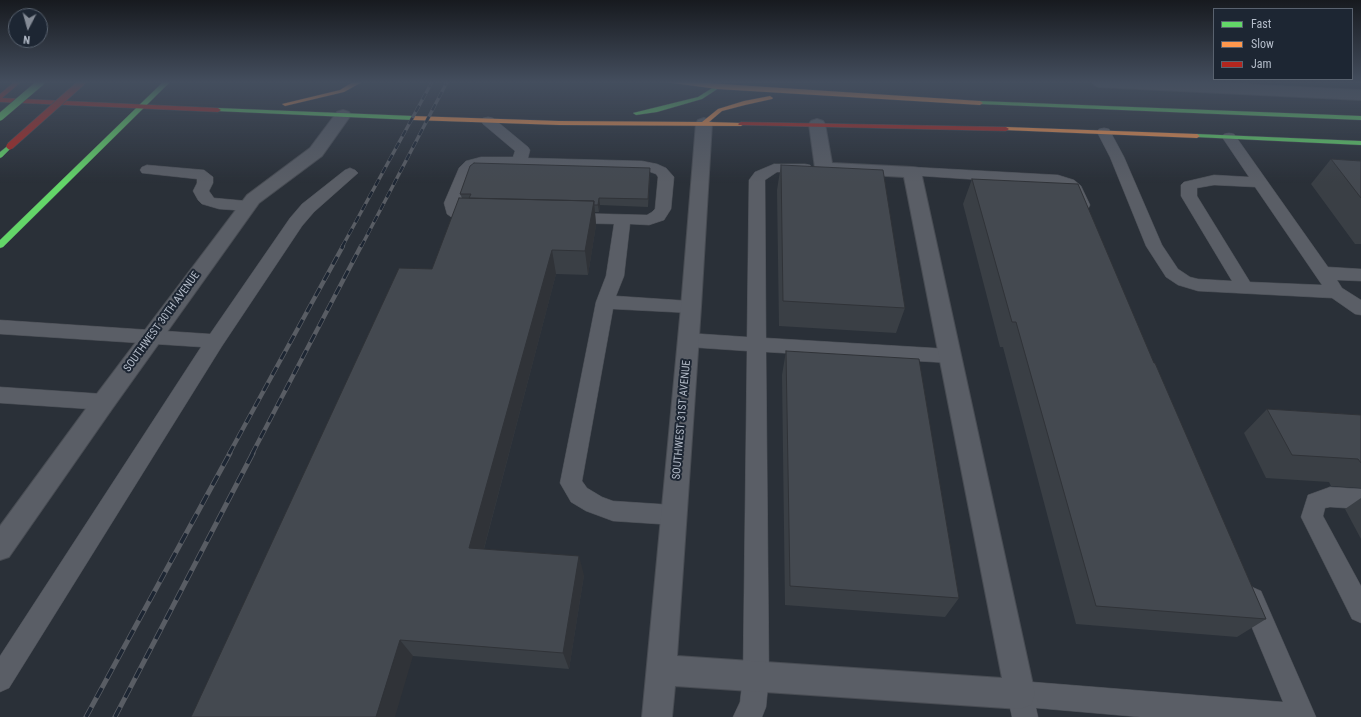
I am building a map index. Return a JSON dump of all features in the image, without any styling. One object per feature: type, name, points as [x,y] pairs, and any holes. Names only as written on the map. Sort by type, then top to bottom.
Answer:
[{"type":"main road","points":[[0,156],[44,115]]},
{"type":"main road","points":[[0,245],[132,115]]},
{"type":"main road","points":[[354,115],[559,123],[817,124],[1104,132],[1361,143]]},
{"type":"main road","points":[[559,123],[616,115]]},
{"type":"main road","points":[[704,123],[713,115]]},
{"type":"main road","points":[[1291,115],[1361,118]]},
{"type":"main road","points":[[1309,141],[1361,135]]},
{"type":"street","name":"SOUTHWEST 30TH AVENUE","points":[[0,548],[247,206],[253,199],[316,152],[343,115]]},
{"type":"street","name":"SOUTHWEST 31ST AVENUE","points":[[657,717],[691,307],[704,123]]},
{"type":"street","points":[[661,670],[756,676],[1023,705],[912,172],[824,168],[817,124]]},
{"type":"lane","points":[[488,121],[523,150],[519,162]]},
{"type":"lane","points":[[1104,132],[1117,157],[1154,246],[1172,273],[1184,281],[1198,285],[1336,292]]},
{"type":"lane","points":[[1229,137],[1336,292],[1361,309]]},
{"type":"lane","points":[[499,216],[460,215],[454,210],[452,203],[464,171],[471,164],[481,161],[642,165],[652,167],[661,172],[666,178],[663,209],[658,216],[649,220],[554,217]]},
{"type":"lane","points":[[746,717],[753,708],[756,676],[757,180],[760,175],[774,168],[824,168]]},
{"type":"lane","points":[[147,170],[200,173],[205,177],[206,183],[201,191],[203,197],[208,201],[219,204],[247,206]]},
{"type":"lane","points":[[912,172],[1058,180],[1069,183],[1076,189],[1088,219]]},
{"type":"lane","points":[[0,679],[215,341],[296,222],[308,208],[350,173]]},
{"type":"lane","points":[[1245,288],[1189,196],[1189,185],[1214,180],[1259,182]]},
{"type":"lane","points":[[623,219],[615,276],[605,302],[571,483],[579,495],[594,504],[613,511],[674,514]]},
{"type":"lane","points":[[1323,273],[1361,275]]},
{"type":"lane","points":[[605,302],[691,307]]},
{"type":"lane","points":[[0,326],[215,341]]},
{"type":"lane","points":[[688,340],[950,356]]},
{"type":"lane","points":[[0,395],[104,402]]},
{"type":"lane","points":[[1360,608],[1312,517],[1316,502],[1330,497],[1361,499]]},
{"type":"lane","points":[[1023,705],[1302,717],[1246,585]]},
{"type":"building","points":[[1331,159],[1361,161],[1361,198]]},
{"type":"building","points":[[474,163],[650,168],[648,199],[599,198],[598,205],[594,205],[594,201],[469,198],[471,194],[460,194],[470,166]]},
{"type":"building","points":[[781,165],[883,170],[905,308],[783,301]]},
{"type":"building","points":[[972,179],[1078,184],[1154,363],[1266,619],[1096,606],[1016,322],[1012,322]]},
{"type":"building","points":[[459,198],[594,201],[585,251],[552,250],[469,548],[579,556],[563,653],[400,640],[376,717],[191,717],[399,268],[432,269]]},
{"type":"building","points":[[786,351],[919,359],[959,598],[790,586]]},
{"type":"building","points":[[1267,409],[1361,415],[1361,463],[1358,459],[1292,455]]},
{"type":"railway","points":[[342,247],[414,115]]},
{"type":"railway","points":[[361,247],[430,115]]},
{"type":"railway","points":[[229,454],[343,246]]},
{"type":"railway","points":[[252,454],[361,246]]},
{"type":"railway","points":[[86,717],[230,453]]},
{"type":"railway","points":[[115,717],[253,453]]},
{"type":"traffic: fast","points":[[0,245],[133,115]]},
{"type":"traffic: fast","points":[[351,115],[413,118]]},
{"type":"traffic: fast","points":[[1296,115],[1361,118]]},
{"type":"traffic: fast","points":[[1197,136],[1361,143]]},
{"type":"traffic: fast","points":[[0,156],[10,146]]},
{"type":"traffic: slow","points":[[704,123],[713,115]]},
{"type":"traffic: slow","points":[[413,118],[559,123],[741,124]]},
{"type":"traffic: slow","points":[[1006,129],[1197,136]]},
{"type":"traffic: jam","points":[[10,146],[44,115]]},
{"type":"traffic: jam","points":[[741,124],[1006,129]]}]
